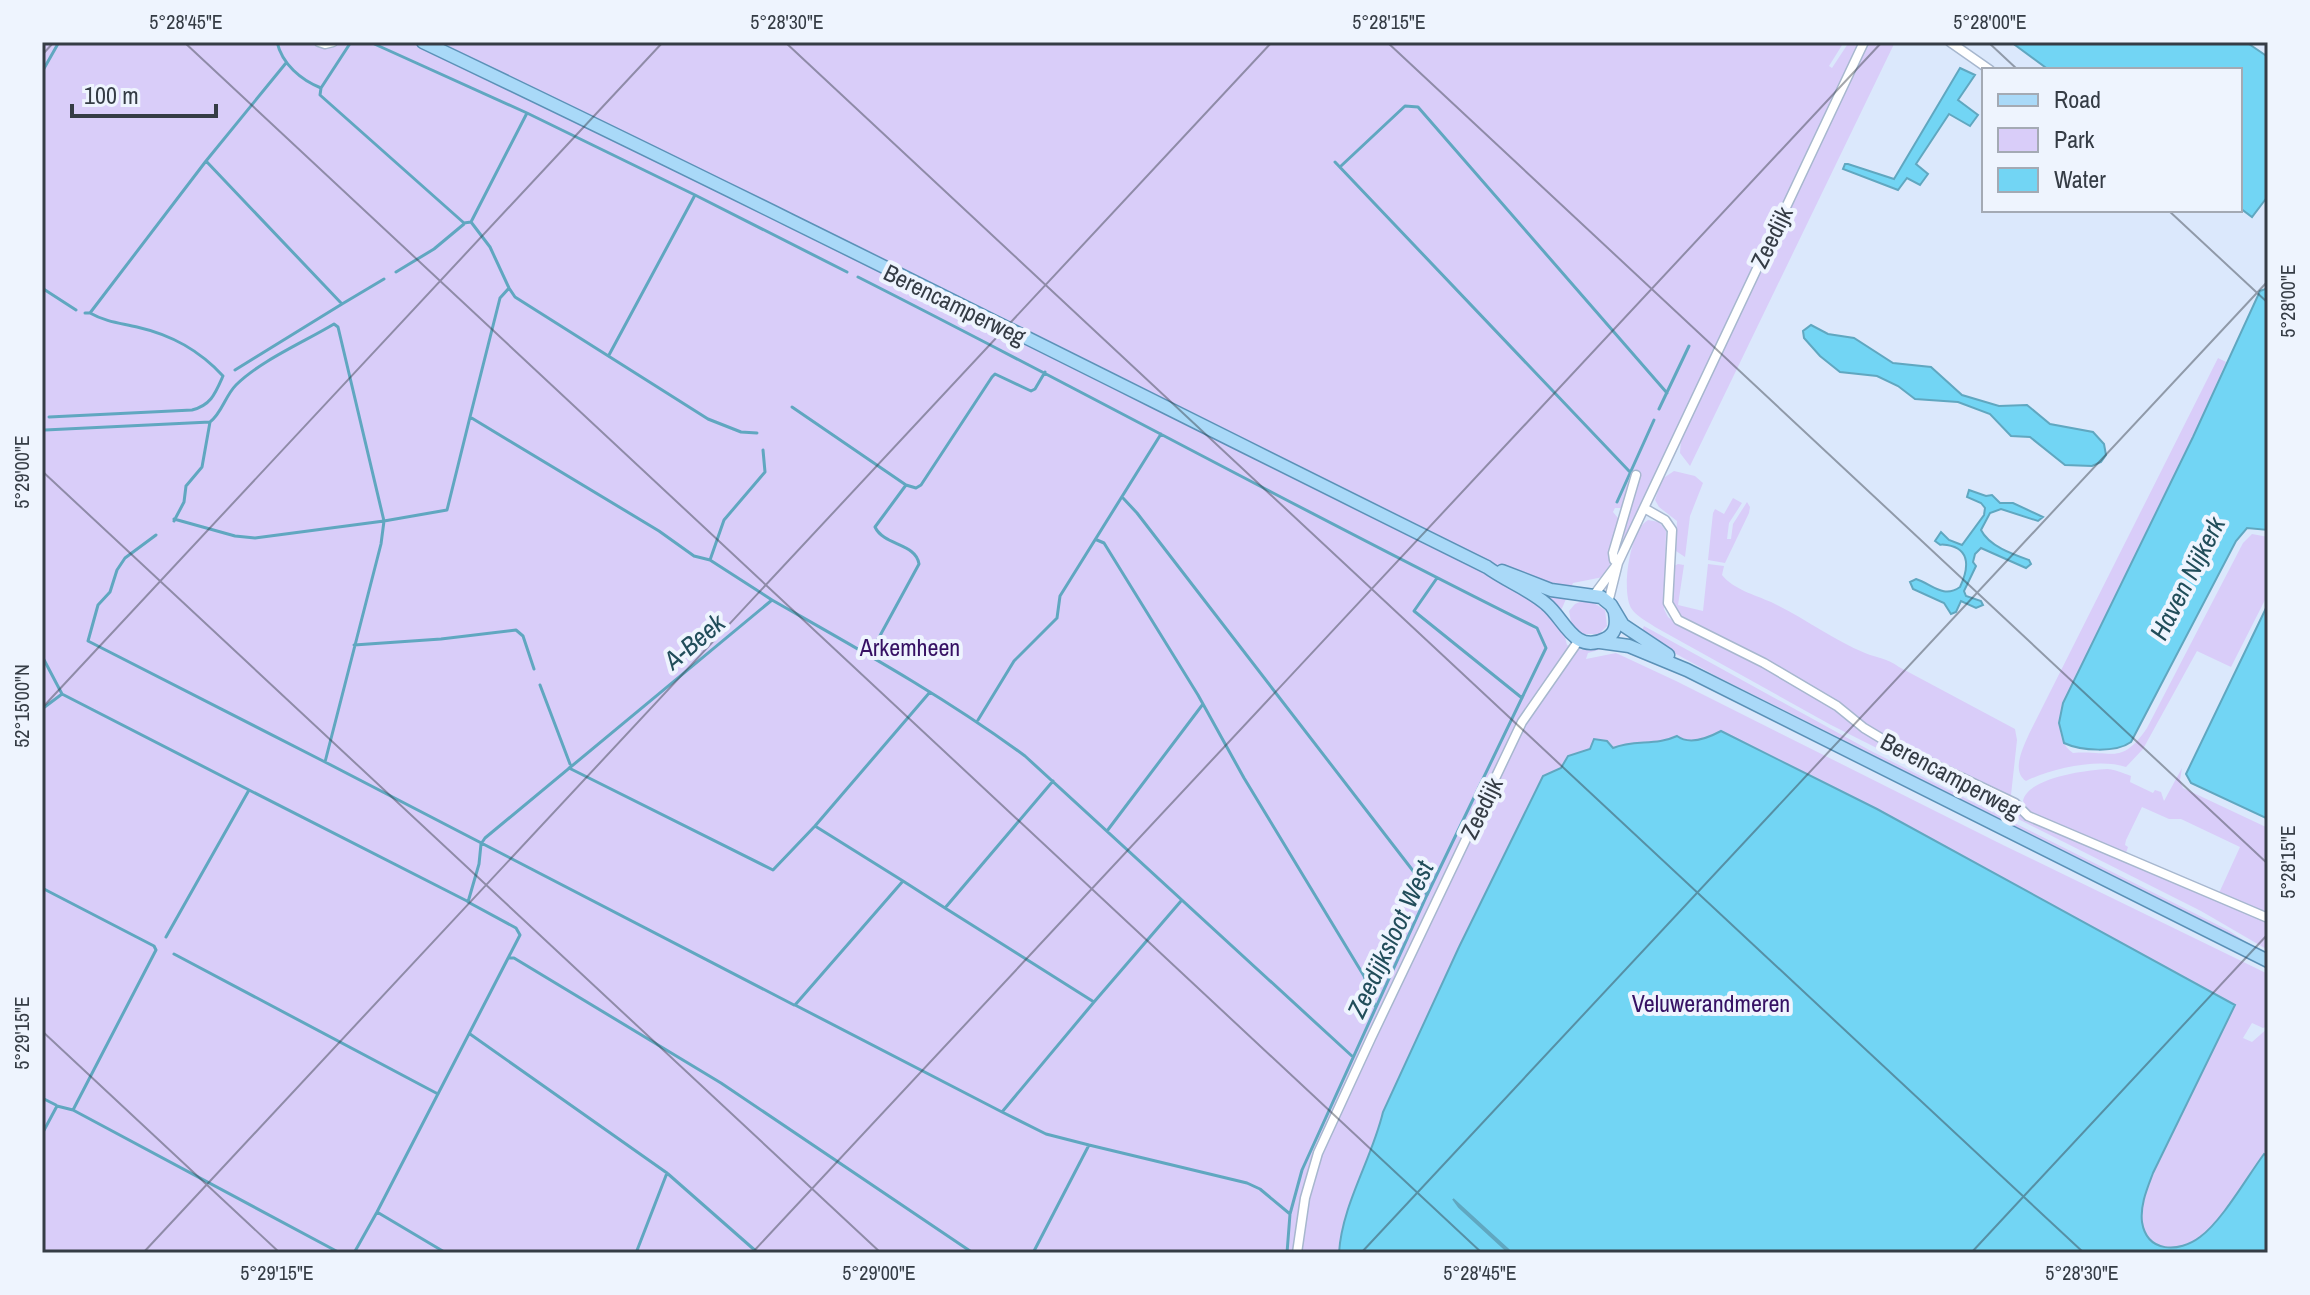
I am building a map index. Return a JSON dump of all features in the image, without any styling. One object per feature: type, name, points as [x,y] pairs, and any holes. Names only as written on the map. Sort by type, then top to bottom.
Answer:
[{"type":"main road","name":"Berencamperweg","points":[[423,42],[663,156],[1487,567],[1546,603],[1561,621]]},
{"type":"main road","name":"Berencamperweg","points":[[1487,567],[1551,590],[1588,594]]},
{"type":"main road","points":[[1588,594],[1612,608],[1615,631],[1600,642],[1579,640],[1569,633],[1561,621],[1562,605],[1570,597],[1588,594]]},
{"type":"main road","name":"Berencamperweg","points":[[1612,608],[1623,625],[1687,670]]},
{"type":"main road","name":"Berencamperweg","points":[[1600,642],[1629,646],[1687,670],[2268,961]]},
{"type":"street","points":[[319,42],[333,42]]},
{"type":"street","name":"Zeedijk","points":[[1612,608],[1618,563],[1864,42]]},
{"type":"street","points":[[1950,42],[1987,68]]},
{"type":"street","name":"Zeedijk","points":[[1618,563],[1613,553],[1636,475]]},
{"type":"street","name":"Berencamperweg","points":[[1644,508],[1665,520],[1672,530],[1668,603],[1678,620],[1764,663],[1825,699],[1889,743],[2015,803],[2028,816],[2268,918]]},
{"type":"street","name":"Zeedijk","points":[[1588,594],[1618,563]]},
{"type":"street","name":"Zeedijk","points":[[1297,1253],[1305,1198],[1318,1153],[1522,722],[1579,640]]},
{"type":"green space","name":"Arkemheen","points":[[42,42],[1844,42],[1829,66],[1832,68],[1849,42],[1860,42],[1620,551],[1640,477],[1635,475],[1622,508],[1615,508],[1613,512],[1618,518],[1609,569],[1603,577],[1573,583],[1556,622],[1567,645],[1582,650],[1605,648],[1588,653],[1586,659],[1616,653],[2268,974],[2268,1026],[2263,1028],[2252,1023],[2243,1038],[2252,1042],[2268,1028],[2268,1253],[42,1253]],"holes":[[[1512,841],[1380,1126],[1383,1111]]]},
{"type":"green space","points":[[1869,42],[1895,42],[1690,466],[1680,453],[1681,439]]},
{"type":"green space","points":[[2218,358],[2226,362],[2193,437],[2063,703],[2060,730],[2064,743],[2073,753],[2115,754],[2130,748],[2138,740],[2243,543],[2252,534],[2268,537],[2268,594],[2231,667],[2197,651],[2143,749],[2126,767],[2115,764],[2076,766],[2026,781],[2019,771],[2019,765],[2029,734]]},
{"type":"green space","points":[[1674,471],[1695,476],[1703,483],[1690,516],[1685,557],[1676,551],[1677,521],[1655,500],[1662,479]]},
{"type":"green space","points":[[1733,498],[1742,503],[1729,523],[1727,539],[1731,539],[1733,524],[1747,502],[1749,513],[1725,563],[1708,560],[1713,513],[1715,509],[1724,514]]},
{"type":"green space","points":[[1648,520],[1659,522],[1666,531],[1664,609],[1676,623],[1835,709],[1888,746],[2013,806],[2027,819],[2268,921],[2268,950],[2201,911],[1831,725],[1642,619],[1631,608],[1627,575],[1636,535]]},
{"type":"green space","points":[[1708,564],[1724,566],[1722,575],[1738,588],[1783,608],[1865,653],[1890,662],[2015,729],[2017,740],[2011,795],[2006,796],[1891,740],[1839,703],[1683,618],[1672,594],[1674,566],[1684,565],[1678,605],[1703,611]]},
{"type":"green space","points":[[1582,601],[1594,603],[1605,610],[1607,626],[1599,634],[1581,634],[1572,627],[1569,611]]},
{"type":"green space","points":[[1644,626],[1871,751],[2228,930],[2257,949],[1716,676],[1640,634]]},
{"type":"green space","points":[[2182,768],[2180,780],[2183,788],[2268,828],[2268,914],[2219,893],[2240,847],[2181,819],[2169,819],[2142,807],[2126,840],[2126,853],[2030,813],[2023,801],[2035,786],[2046,781],[2107,769],[2131,776],[2130,782],[2153,793],[2155,790],[2161,792],[2164,801]]},
{"type":"water","points":[[2011,42],[2246,42],[2268,57],[2268,196],[2252,217],[2242,210],[2242,68],[2046,68]]},
{"type":"water","points":[[1960,68],[1975,75],[1958,100],[1978,115],[1970,126],[1949,114],[1916,164],[1928,174],[1920,185],[1907,178],[1898,190],[1843,169],[1848,164],[1894,179]]},
{"type":"water","name":"Haven Nijkerk","points":[[2268,288],[2268,530],[2247,528],[2236,541],[2131,742],[2117,748],[2098,750],[2064,743],[2059,723],[2063,703],[2193,437],[2260,291]]},
{"type":"water","points":[[1811,325],[1828,334],[1854,338],[1893,363],[1931,367],[1962,395],[1999,406],[2027,405],[2050,424],[2093,432],[2104,444],[2106,455],[2101,462],[2092,466],[2065,465],[2030,437],[2011,436],[1990,414],[1958,402],[1915,399],[1877,376],[1840,372],[1804,338],[1803,331]]},
{"type":"water","points":[[1969,490],[1992,495],[2000,503],[2013,503],[2043,517],[2038,521],[2001,509],[1990,513],[1981,530],[1985,536],[1995,545],[2029,560],[2031,564],[2026,568],[1981,548],[1975,554],[1973,562],[1976,566],[1964,591],[1966,596],[1981,601],[1983,605],[1976,608],[1961,601],[1956,612],[1951,614],[1944,603],[1913,589],[1910,582],[1916,579],[1948,592],[1960,587],[1966,567],[1964,556],[1955,547],[1935,541],[1941,532],[1949,540],[1962,545],[1984,515],[1985,508],[1981,503],[1967,497]]},
{"type":"water","points":[[2268,604],[2268,819],[2191,783],[2186,774]]},
{"type":"water","name":"Veluwerandmeren","points":[[1721,731],[1877,809],[2235,1005],[2153,1173],[2143,1203],[2142,1222],[2150,1240],[2157,1245],[2174,1247],[2192,1242],[2217,1221],[2264,1154],[2268,1156],[2268,1253],[1512,1253],[1453,1199],[1509,1253],[1339,1253],[1351,1199],[1383,1112],[1543,776],[1561,768],[1568,756],[1590,749],[1594,739],[1607,741],[1613,748],[1677,736],[1699,740]]},
{"type":"waterway","points":[[42,72],[59,42]]},
{"type":"waterway","points":[[277,42],[293,70],[321,88]]},
{"type":"waterway","points":[[351,42],[321,88],[320,95],[464,223],[471,222]]},
{"type":"waterway","points":[[370,42],[527,113],[695,195],[609,355]]},
{"type":"waterway","points":[[85,313],[90,313],[206,161],[286,63]]},
{"type":"waterway","points":[[1341,166],[1405,106],[1418,107],[1667,393]]},
{"type":"waterway","name":"A-Beek","points":[[354,1253],[520,935],[516,928],[468,902],[479,864],[481,844],[772,600],[710,560],[694,556],[659,531],[470,417],[500,298],[509,288],[490,247],[471,222],[527,113]]},
{"type":"waterway","points":[[206,161],[342,304],[235,370]]},
{"type":"waterway","points":[[1335,162],[1629,471]]},
{"type":"waterway","points":[[695,195],[847,272]]},
{"type":"waterway","points":[[396,272],[434,249],[464,224]]},
{"type":"waterway","name":"Zeedijksloot West","points":[[858,277],[1537,628],[1546,648],[1427,895],[1302,1170],[1290,1214],[1287,1253]]},
{"type":"waterway","points":[[342,304],[384,279]]},
{"type":"waterway","points":[[42,288],[76,310]]},
{"type":"waterway","points":[[509,288],[515,297],[708,419],[741,432],[757,433]]},
{"type":"waterway","points":[[49,417],[192,410],[212,398],[223,376],[204,358],[173,339],[90,313]]},
{"type":"waterway","points":[[174,519],[235,536],[255,538],[384,521],[338,327],[334,324],[246,376],[232,389],[210,422]]},
{"type":"waterway","points":[[1659,409],[1689,346]]},
{"type":"waterway","points":[[870,654],[919,564],[912,552],[885,538],[875,527],[906,485],[916,488],[921,485],[995,374],[1031,391],[1045,372]]},
{"type":"waterway","points":[[792,407],[906,485]]},
{"type":"waterway","points":[[156,535],[125,558],[117,570],[110,592],[98,605],[88,641],[325,762],[381,544],[384,521],[447,510],[470,417]]},
{"type":"waterway","points":[[1617,502],[1654,420]]},
{"type":"waterway","points":[[45,430],[210,422],[202,467],[186,486],[184,502],[174,521]]},
{"type":"waterway","points":[[978,720],[1014,661],[1057,618],[1060,596],[1161,434]]},
{"type":"waterway","points":[[710,560],[724,520],[765,472],[763,450]]},
{"type":"waterway","name":"Zeedijksloot West","points":[[1123,498],[1417,876],[1427,895]]},
{"type":"waterway","name":"Zeedijksloot West","points":[[1097,540],[1104,543],[1198,695],[1244,778],[1364,976],[1375,1006]]},
{"type":"waterway","points":[[1437,578],[1414,611],[1522,698]]},
{"type":"waterway","points":[[772,600],[869,655],[1025,756],[1353,1057]]},
{"type":"waterway","points":[[354,645],[516,630],[523,636],[534,669]]},
{"type":"waterway","points":[[42,656],[62,694]]},
{"type":"waterway","points":[[540,685],[570,764]]},
{"type":"waterway","points":[[569,768],[773,870],[930,692]]},
{"type":"waterway","points":[[42,709],[62,694],[249,790],[166,937]]},
{"type":"waterway","points":[[1107,831],[1203,704]]},
{"type":"waterway","points":[[325,762],[794,1005]]},
{"type":"waterway","points":[[1053,781],[945,908],[1094,1002],[1181,901]]},
{"type":"waterway","points":[[249,790],[467,901]]},
{"type":"waterway","points":[[815,826],[903,881]]},
{"type":"waterway","points":[[945,908],[903,881],[795,1005],[1002,1112],[1094,1002]]},
{"type":"waterway","points":[[42,888],[154,946],[156,950],[73,1110],[57,1106],[42,1134]]},
{"type":"waterway","points":[[174,954],[438,1094]]},
{"type":"waterway","points":[[508,958],[514,958],[721,1083],[973,1253]]},
{"type":"waterway","points":[[470,1034],[667,1173],[758,1253]]},
{"type":"waterway","points":[[42,1098],[56,1105]]},
{"type":"waterway","points":[[73,1110],[340,1253]]},
{"type":"waterway","points":[[1002,1112],[1046,1134],[1089,1145],[1033,1253]]},
{"type":"waterway","points":[[1089,1145],[1247,1183],[1260,1189],[1290,1214]]},
{"type":"waterway","points":[[636,1253],[667,1173]]},
{"type":"waterway","points":[[377,1212],[446,1253]]}]
